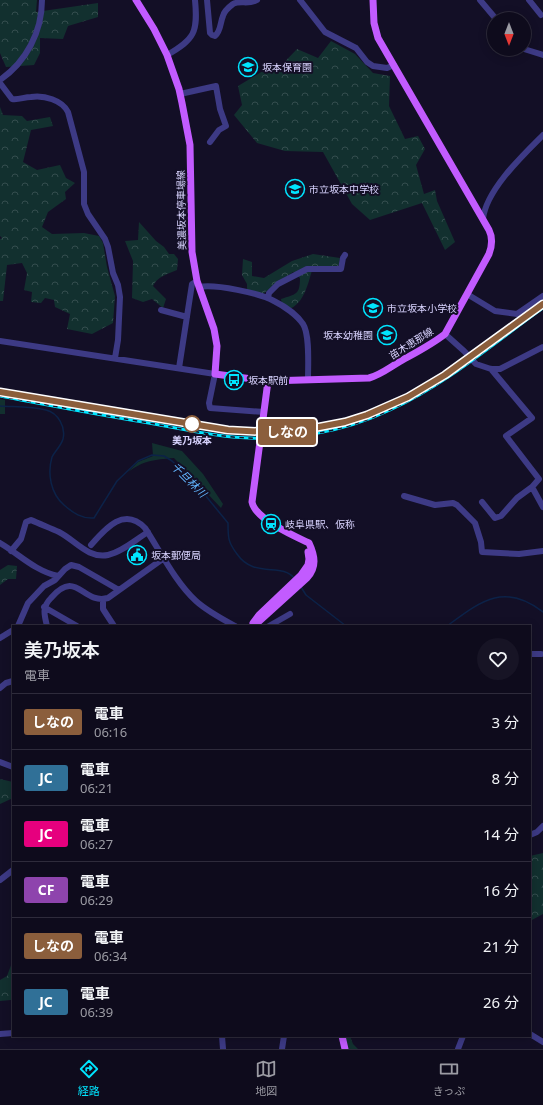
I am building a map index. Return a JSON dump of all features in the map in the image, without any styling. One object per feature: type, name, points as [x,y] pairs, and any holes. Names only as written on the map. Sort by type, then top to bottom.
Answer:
[{"type":"main road","name":"美濃坂本停車場線","points":[[136,0],[154,29],[166,55],[180,94],[190,145],[190,241],[198,284],[214,329],[217,355],[215,374]]},
{"type":"main road","name":"苗木恵那線","points":[[268,381],[369,378],[377,376],[436,341],[444,334],[491,248],[492,236],[483,219],[375,30],[373,0]]},
{"type":"main road","points":[[215,374],[268,381],[252,502],[253,507],[262,517],[309,543],[314,558],[312,572],[304,576],[255,625]]},
{"type":"main road","points":[[342,1037],[345,1049]]},
{"type":"street","points":[[0,80],[21,61],[27,53],[39,22],[42,10],[42,0]]},
{"type":"street","points":[[166,55],[179,48],[192,36],[196,26],[195,0]]},
{"type":"street","points":[[207,0],[210,33],[215,36],[219,30],[223,14],[234,2],[240,1],[249,3],[257,0]]},
{"type":"street","points":[[300,0],[325,32],[356,48],[367,62],[373,66],[387,68],[394,65]]},
{"type":"street","points":[[529,0],[541,14]]},
{"type":"street","points":[[483,1],[491,12]]},
{"type":"street","points":[[531,51],[543,55]]},
{"type":"street","points":[[0,84],[12,99],[17,100],[37,97],[52,100],[63,104],[68,112],[84,172],[84,204],[88,214],[105,239],[113,273],[118,285],[120,297],[118,340],[115,358]]},
{"type":"street","points":[[180,94],[216,86],[220,109],[226,126],[219,130],[210,142]]},
{"type":"street","points":[[483,219],[486,208],[501,182],[543,135]]},
{"type":"street","points":[[268,298],[269,293],[278,284],[307,269],[341,269],[345,255]]},
{"type":"street","points":[[179,368],[192,284],[198,284],[220,286],[268,298],[282,305],[303,324],[308,347],[308,379]]},
{"type":"street","points":[[466,294],[495,311],[517,314],[543,296]]},
{"type":"street","points":[[161,310],[187,317]]},
{"type":"street","points":[[444,334],[480,367],[491,369],[500,369],[543,347]]},
{"type":"street","points":[[0,341],[215,374],[210,408],[264,412]]},
{"type":"street","points":[[482,502],[495,518],[500,516],[517,498],[532,487],[539,479],[506,436],[532,418],[491,369]]},
{"type":"street","points":[[532,487],[543,506]]},
{"type":"street","points":[[404,496],[435,505],[453,503],[458,505],[475,523],[481,542],[482,552],[519,554],[543,551]]},
{"type":"street","points":[[11,551],[21,539],[26,522],[31,520],[60,533],[74,541],[85,550],[100,556],[114,553],[122,549],[148,532]]},
{"type":"street","points":[[91,545],[107,527],[120,520],[130,520],[142,525],[185,589],[197,602],[233,625]]},
{"type":"street","points":[[0,543],[26,562],[58,576]]},
{"type":"street","points":[[47,625],[43,611],[44,607],[55,592],[65,586],[75,587],[92,598],[108,598],[164,558]]},
{"type":"street","points":[[18,625],[28,603],[44,586],[55,580],[68,567],[79,567],[119,590]]},
{"type":"street","points":[[103,599],[104,610],[113,625]]},
{"type":"street","points":[[44,607],[75,625]]},
{"type":"street","points":[[271,625],[290,614]]},
{"type":"street","points":[[0,638],[12,631]]},
{"type":"street","points":[[531,654],[541,654]]},
{"type":"street","points":[[0,688],[6,683],[12,681]]},
{"type":"street","points":[[0,762],[12,767]]},
{"type":"street","points":[[531,835],[537,832],[543,826]]},
{"type":"street","points":[[0,880],[12,871]]},
{"type":"street","points":[[0,1034],[12,1033]]},
{"type":"street","points":[[531,1035],[543,1042]]},
{"type":"street","points":[[222,1037],[223,1049]]},
{"type":"street","points":[[282,1049],[284,1037]]},
{"type":"street","points":[[458,1049],[464,1037]]},
{"type":"green space","points":[[0,0],[37,0],[36,12],[98,3],[98,17],[68,26],[63,39],[40,38],[40,53],[34,65],[6,67],[0,53]]},
{"type":"green space","points":[[331,41],[355,54],[373,73],[390,76],[389,106],[405,139],[418,136],[425,149],[416,165],[424,194],[435,190],[437,201],[455,242],[445,250],[422,203],[370,220],[352,204],[323,152],[285,151],[257,143],[234,115],[242,105],[238,86],[263,71],[275,72],[297,49],[318,58]]},
{"type":"green space","points":[[0,107],[3,115],[22,116],[27,121],[50,117],[53,126],[31,130],[23,162],[37,170],[60,165],[66,178],[75,183],[65,192],[66,199],[48,212],[42,227],[52,234],[84,233],[99,236],[103,243],[107,267],[115,296],[113,323],[92,334],[67,329],[70,314],[55,307],[54,300],[45,298],[41,303],[31,302],[32,292],[24,290],[27,273],[22,263],[7,265],[3,301],[0,301],[0,239],[2,238],[0,236]]},
{"type":"green space","points":[[139,222],[169,254],[174,254],[178,259],[177,270],[160,278],[153,286],[166,299],[163,308],[152,299],[143,302],[132,298],[133,261],[125,241],[138,240]]},
{"type":"green space","points":[[313,254],[340,258],[338,268],[313,267],[305,292],[294,307],[288,310],[282,304],[281,299],[294,295],[298,291],[300,278],[293,272],[260,296],[247,292],[247,284],[242,275],[243,259],[252,262],[252,276],[264,278],[292,261]]},
{"type":"green space","points":[[0,399],[5,400],[5,414],[0,414]]},
{"type":"green space","points":[[152,443],[182,451],[203,474],[223,504],[221,508],[174,458],[150,461],[139,465],[128,472],[138,462],[153,456]]},
{"type":"green space","points":[[8,565],[17,566],[16,579],[8,579],[0,585],[0,570]]},
{"type":"green space","points":[[0,779],[12,782],[12,798],[0,804]]},
{"type":"green space","points":[[543,853],[543,914],[531,920],[531,856]]},
{"type":"green space","points":[[12,963],[12,1004],[11,1000],[0,1001],[0,980],[7,976]]},
{"type":"green space","points":[[345,1037],[350,1037],[353,1044],[358,1049],[349,1049]]},
{"type":"waterway","name":"千旦林川","points":[[0,406],[29,407],[46,410],[54,414],[60,421],[64,434],[61,444],[52,457],[50,477],[56,495],[64,505],[74,513],[86,518],[94,518],[117,481],[138,461],[152,455],[164,456],[172,461],[196,484],[228,523],[228,536],[230,543],[244,562],[259,568],[289,573],[294,578]]},
{"type":"waterway","name":"千旦林川","points":[[301,587],[306,595],[345,625]]},
{"type":"waterway","name":"千旦林川","points":[[448,625],[471,609],[493,598],[516,598],[529,603],[543,612]]},
{"type":"railway","points":[[0,396],[222,436],[273,438],[313,434],[353,425],[372,418],[410,400],[469,363],[543,308]]},
{"type":"railway","points":[[104,409],[248,432]]},
{"type":"train","name":"しなの","points":[[0,392],[228,430],[250,432],[289,432],[314,428],[345,422],[367,415],[384,409],[408,397],[445,375],[543,304]]},
{"type":"place","name":"坂本保育園","points":[[248,67]]},
{"type":"place","name":"市立坂本中学校","points":[[295,189]]},
{"type":"place","name":"市立坂本小学校","points":[[373,308]]},
{"type":"place","name":"坂本幼稚園","points":[[387,335]]},
{"type":"place","name":"坂本駅前","points":[[234,380]]},
{"type":"place","name":"美乃坂本","points":[[192,424]]},
{"type":"place","name":"岐阜県駅、仮称","points":[[271,524]]},
{"type":"place","name":"坂本郵便局","points":[[137,555]]}]
